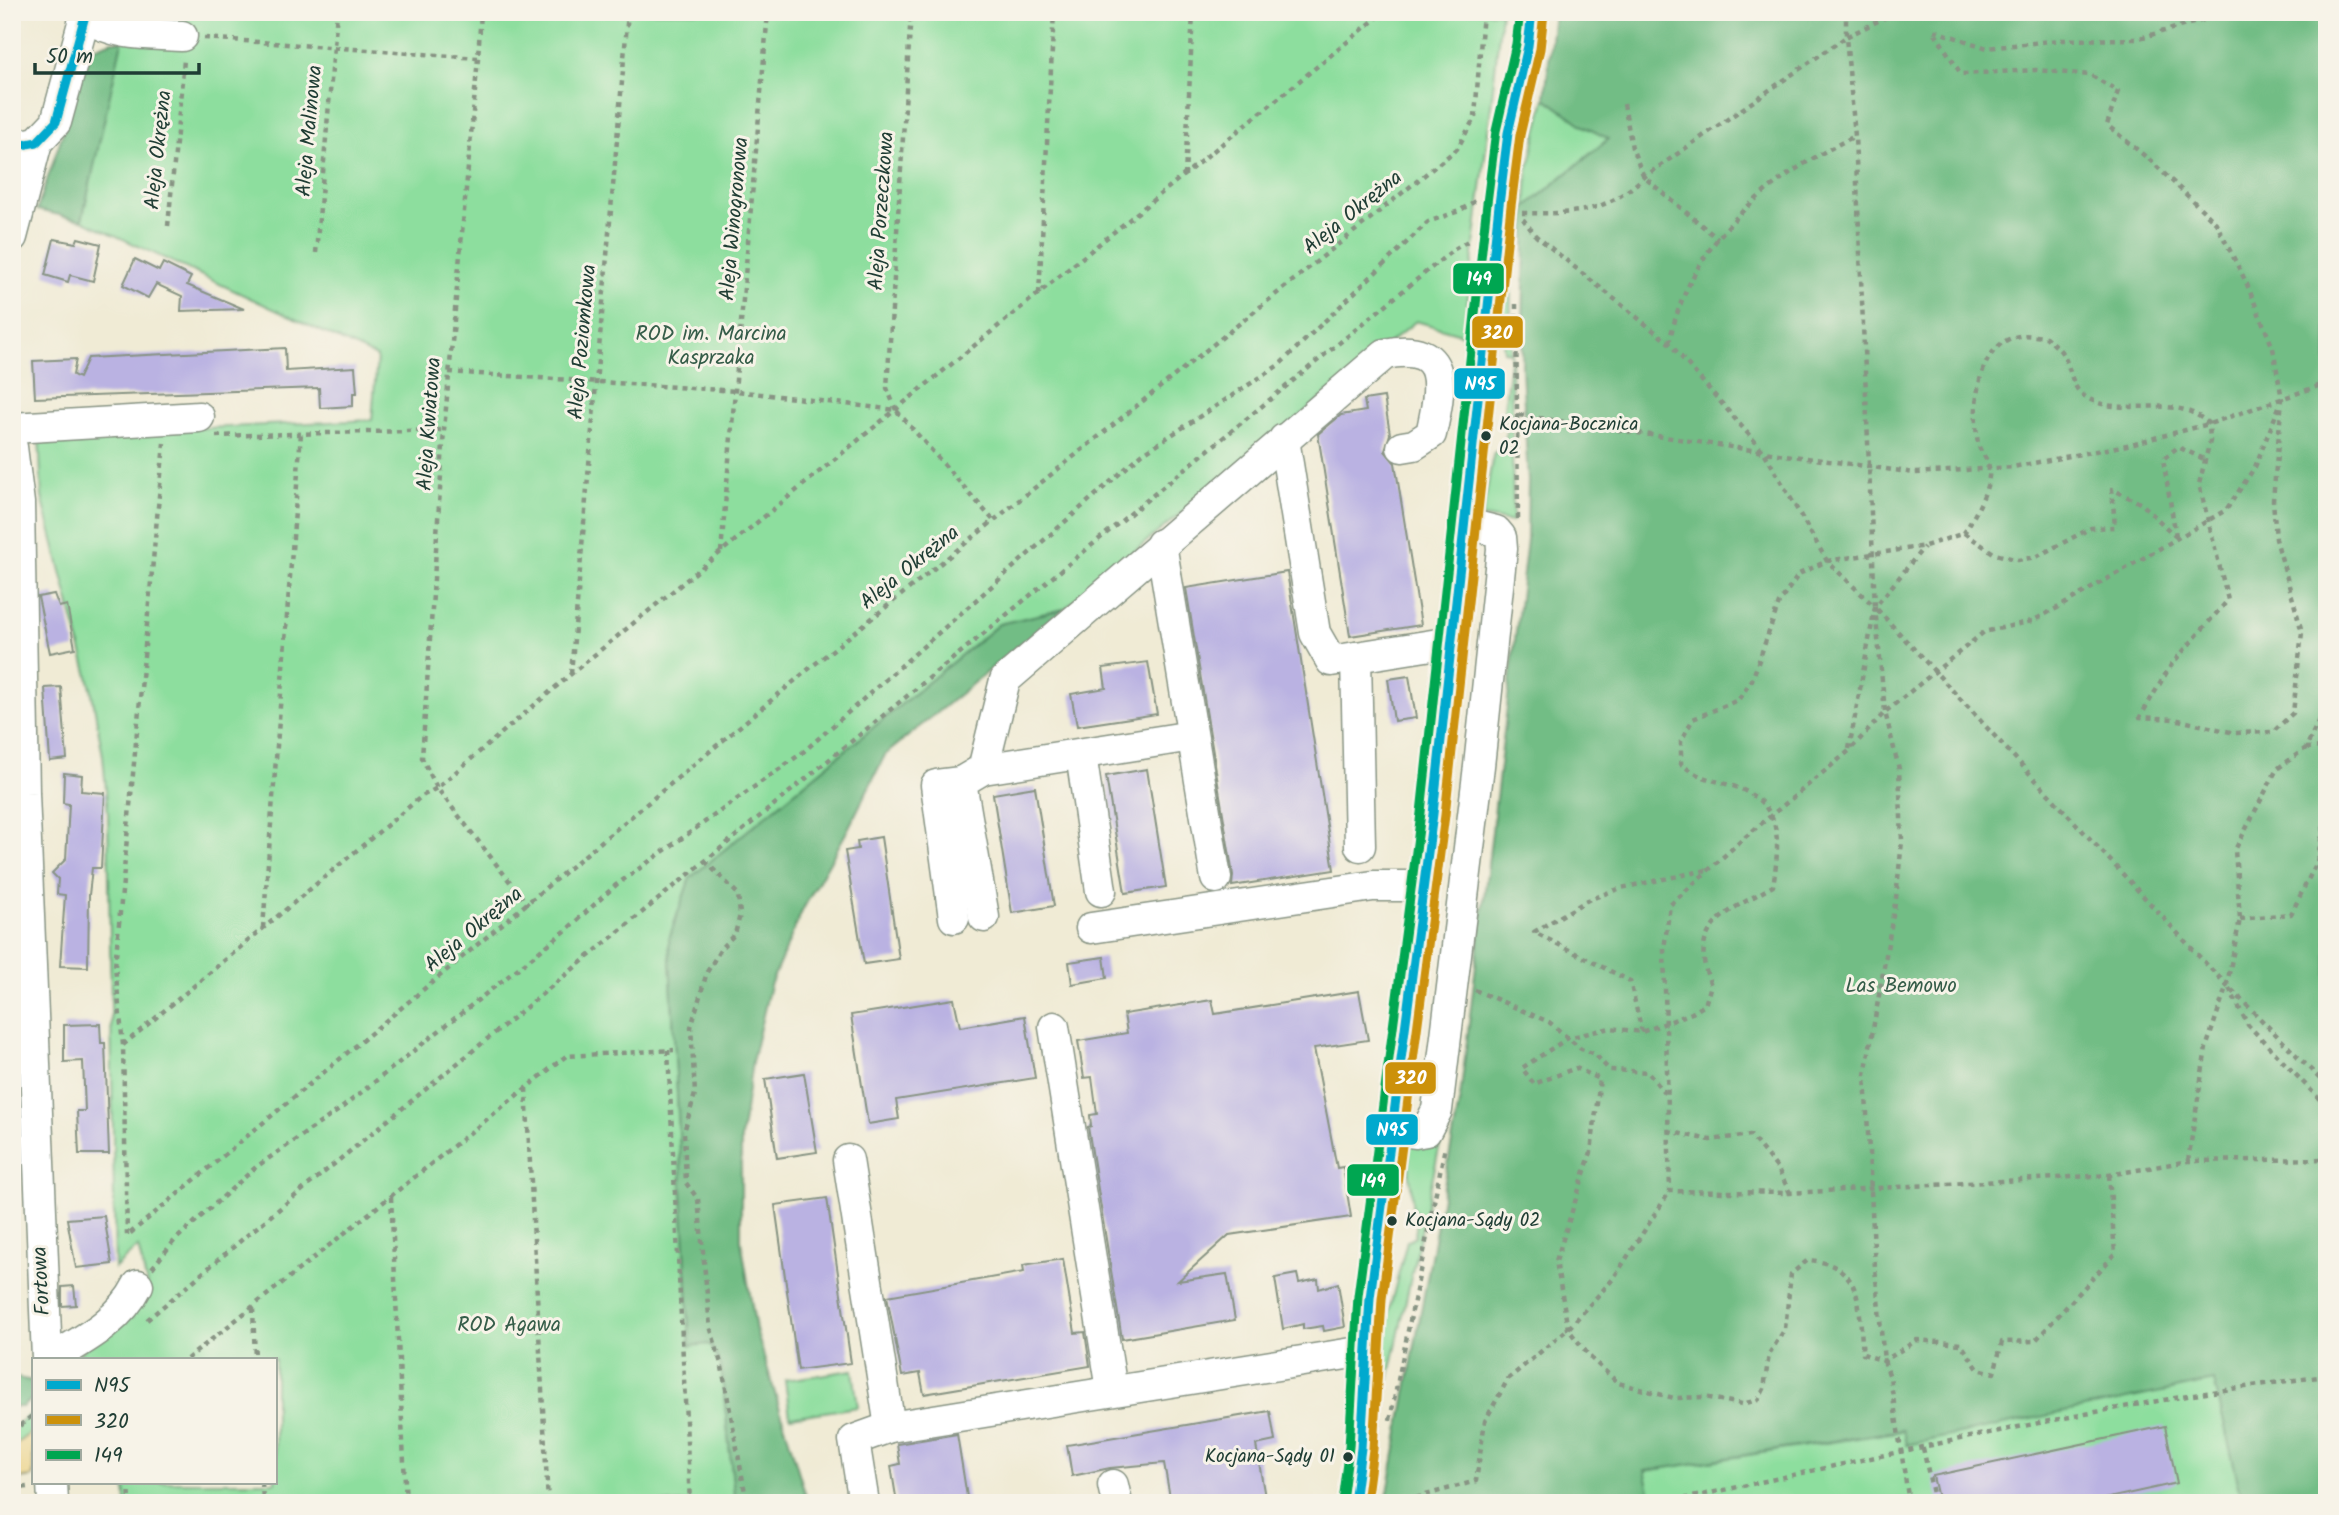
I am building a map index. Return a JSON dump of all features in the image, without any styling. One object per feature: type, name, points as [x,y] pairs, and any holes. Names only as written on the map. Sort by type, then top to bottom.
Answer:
[{"type":"street","points":[[1354,1503],[1361,1448],[1365,1351],[1423,887],[1508,133],[1528,46],[1532,12]]},
{"type":"street","points":[[12,237],[25,145],[56,122],[86,15],[104,29],[123,34],[182,36]]},
{"type":"street","points":[[984,916],[972,775],[1005,680],[1385,354],[1404,350],[1418,352],[1432,362],[1440,378],[1440,392],[1431,434],[1414,444],[1402,447]]},
{"type":"street","points":[[12,428],[204,427]]},
{"type":"street","points":[[1284,439],[1315,633],[1331,661],[1451,642]]},
{"type":"street","name":"Fortowa","points":[[12,447],[16,504],[18,793],[49,1358]]},
{"type":"street","points":[[1392,1130],[1415,1133],[1426,1131],[1437,1110],[1475,806],[1502,549],[1501,537],[1496,531],[1464,523]]},
{"type":"street","points":[[1161,544],[1216,878]]},
{"type":"street","points":[[1356,657],[1360,846]]},
{"type":"street","points":[[954,918],[936,785],[972,775],[1081,754],[1192,736]]},
{"type":"street","points":[[1081,754],[1101,891]]},
{"type":"street","points":[[1091,928],[1373,886],[1423,887]]},
{"type":"street","points":[[1054,1027],[1112,1390]]},
{"type":"street","points":[[848,1160],[890,1427]]},
{"type":"street","points":[[51,1358],[92,1335],[120,1312],[138,1285]]},
{"type":"street","points":[[864,1503],[854,1440],[890,1427],[1365,1351]]},
{"type":"street","points":[[52,1484],[53,1503]]},
{"type":"path","name":"Aleja Malinowa","points":[[316,253],[337,12]]},
{"type":"path","name":"Aleja Kwiatowa","points":[[481,12],[444,430],[422,758],[437,788],[528,905]]},
{"type":"path","name":"Aleja Poziomkowa","points":[[571,674],[628,12]]},
{"type":"path","name":"Aleja Winogronowa","points":[[721,553],[768,12]]},
{"type":"path","name":"Aleja Porzeczkowa","points":[[896,410],[887,388],[911,12]]},
{"type":"path","points":[[1039,294],[1054,12]]},
{"type":"path","points":[[1185,176],[1193,12]]},
{"type":"path","points":[[123,1045],[422,796],[437,788],[571,674],[1384,12]]},
{"type":"path","name":"Aleja Okrężna","points":[[171,437],[162,448],[116,965],[123,1045],[127,1236],[810,668],[1457,149],[1475,117],[1483,12]]},
{"type":"path","points":[[1846,12],[1855,136],[1875,607],[1885,712],[1899,769],[1902,841],[1892,924],[1865,1074],[1884,1361],[1890,1377],[1909,1503]]},
{"type":"path","points":[[1896,12],[1846,37],[1644,177],[1622,198],[1571,214],[1518,214],[1536,236],[1669,343],[1764,452],[1827,561],[1875,607],[2227,984],[2327,1086]]},
{"type":"path","points":[[1884,1361],[1863,1354],[1856,1293],[1847,1273],[1829,1262],[1808,1260],[1791,1274],[1785,1329],[1769,1354],[1764,1389],[1758,1400],[1742,1404],[1704,1397],[1674,1398],[1643,1392],[1618,1383],[1591,1358],[1568,1329],[1556,1261],[1591,1152],[1600,1079],[1576,1068],[1534,1084],[1522,1068],[1568,1038],[1611,1028],[1642,1032],[1667,1024],[1705,1005],[1712,985],[1702,963],[1702,947],[1712,923],[1773,886],[1779,848],[1773,814],[1752,796],[1733,786],[1698,777],[1681,764],[1681,741],[1693,719],[1738,700],[1752,681],[1779,603],[1799,574],[1827,561],[1925,546],[1964,533],[1981,505],[1989,468],[1978,446],[1977,390],[1986,362],[2000,344],[2020,335],[2046,337],[2063,354],[2072,380],[2083,396],[2130,407],[2183,409],[2196,412],[2209,424],[2210,441],[2199,484],[2201,502],[2209,519],[2228,600],[2171,665],[2140,717],[2174,719],[2235,733],[2273,732],[2294,713],[2302,632],[2276,538],[2273,500],[2282,399],[2273,348],[2246,282],[2216,223],[2151,161],[2107,125],[2118,91],[2090,75],[2036,70],[1961,74],[1933,30],[1987,48],[2060,40],[2136,39],[2232,12]]},
{"type":"path","points":[[182,36],[478,58]]},
{"type":"path","name":"Aleja Okrężna","points":[[168,226],[186,43],[182,36]]},
{"type":"path","points":[[1624,104],[1632,148],[1644,177],[1718,239]]},
{"type":"path","points":[[1669,343],[1677,308],[1690,278],[1718,239],[1791,169],[1855,136]]},
{"type":"path","points":[[138,1285],[175,1240],[256,1167],[338,1110],[427,1041],[564,932],[616,885],[802,753],[1142,454],[1279,365],[1428,222],[1459,211],[1484,195]]},
{"type":"path","points":[[142,1324],[1268,400],[1453,250],[1479,234]]},
{"type":"path","points":[[449,372],[736,391],[896,410],[994,521]]},
{"type":"path","points":[[2320,384],[2327,373]]},
{"type":"path","points":[[1519,415],[1915,473],[2013,467],[2127,445],[2209,424],[2327,383]]},
{"type":"path","points":[[1397,1503],[1476,1481],[1485,1421],[1507,1379],[1568,1329],[1613,1279],[1670,1191],[1664,948],[1670,905],[1707,870],[1849,751],[1885,712],[1984,632],[2032,621],[2226,510],[2255,467],[2282,399]]},
{"type":"path","points":[[204,427],[301,433],[444,430]]},
{"type":"path","points":[[263,928],[301,433]]},
{"type":"path","points":[[2176,537],[2163,459],[2178,447],[2204,459]]},
{"type":"path","points":[[1964,533],[1995,554],[2018,560],[2036,557],[2091,528],[2115,527],[2112,489],[2142,504],[2176,537]]},
{"type":"path","points":[[1849,751],[1875,607],[1925,546]]},
{"type":"path","points":[[2188,1161],[2206,1048],[2227,984],[2240,919],[2235,850],[2277,769],[2306,748],[2327,702]]},
{"type":"path","points":[[2306,748],[2327,747]]},
{"type":"path","points":[[2240,919],[2291,914],[2317,862],[2327,806]]},
{"type":"path","points":[[705,861],[738,894],[740,915],[735,934],[722,947],[707,972],[691,1027],[695,1094],[684,1132],[687,1183],[698,1199],[710,1326],[722,1367],[747,1503]]},
{"type":"path","points":[[1642,1032],[1630,981],[1534,932],[1588,900],[1621,888],[1707,870]]},
{"type":"path","points":[[2227,984],[2248,1025],[2327,1107]]},
{"type":"path","points":[[1464,987],[1549,1022],[1581,1049],[1595,1054],[1609,1070],[1648,1072],[1668,1097]]},
{"type":"path","points":[[188,1358],[566,1056],[671,1050],[690,1503]]},
{"type":"path","points":[[526,1087],[548,1503]]},
{"type":"path","points":[[1668,1131],[1710,1140],[1750,1135],[1778,1170],[1790,1193]]},
{"type":"path","points":[[1670,1191],[1790,1193],[2109,1175],[2188,1161],[2327,1159]]},
{"type":"path","points":[[1884,1361],[1917,1340],[1961,1344],[1978,1369],[1994,1373],[2002,1342],[2035,1341],[2115,1254],[2109,1175]]},
{"type":"path","points":[[391,1196],[406,1503]]},
{"type":"path","points":[[253,1307],[256,1358]]},
{"type":"path","points":[[1664,1503],[2074,1415],[2234,1388],[2327,1377]]},
{"type":"path","points":[[12,1432],[32,1416]]},
{"type":"path","points":[[1923,1448],[1935,1503]]},
{"type":"path","points":[[129,1484],[130,1503]]},
{"type":"path","points":[[262,1484],[263,1503]]},
{"type":"green space","name":"ROD im. Marcina Kasprzaka","points":[[127,12],[1501,12],[1464,335],[1416,321],[1064,609],[999,624],[690,878],[669,939],[690,1345],[710,1344],[721,1365],[735,1503],[126,1503],[125,1484],[276,1484],[276,1358],[75,1358],[147,1285],[138,1247],[115,1268],[108,813],[103,756],[91,688],[42,497],[39,436],[372,420],[377,357],[82,220]]},
{"type":"green space","name":"Las Bemowo","points":[[1554,12],[2327,12],[2327,1503],[2243,1503],[2214,1381],[1906,1445],[1903,1430],[1645,1471],[1653,1502],[1386,1503],[1460,1098],[1527,540],[1528,481],[1522,367],[1526,207],[1609,139],[1585,127],[1545,98]]},
{"type":"green space","points":[[112,41],[122,41],[82,220],[37,210],[91,49]]},
{"type":"green space","points":[[1545,98],[1585,127],[1609,138],[1526,207],[1528,171]]},
{"type":"green space","points":[[1512,203],[1510,243],[1513,522],[1482,517],[1494,453],[1504,447],[1508,427],[1503,419],[1511,352],[1504,351],[1499,303]]},
{"type":"green space","points":[[1064,609],[885,755],[846,833],[803,909],[770,985],[752,1062],[741,1138],[741,1240],[756,1330],[808,1503],[735,1503],[721,1366],[710,1344],[690,1346],[669,939],[690,878],[999,624]]},
{"type":"green space","points":[[1411,1139],[1440,1144],[1388,1383],[1368,1498],[1375,1391],[1383,1391],[1385,1327],[1407,1241],[1415,1236],[1418,1214],[1412,1206],[1409,1156]]},
{"type":"green space","points":[[2268,1316],[2327,1503],[1646,1503],[1652,1502],[1645,1471],[1897,1432]]},
{"type":"green space","points":[[853,1370],[858,1407],[790,1417],[785,1380]]},
{"type":"green space","points":[[12,1377],[32,1381],[32,1399],[22,1407],[12,1407]]},
{"type":"green space","points":[[32,1413],[32,1432],[12,1447],[12,1429]]},
{"type":"sand","points":[[32,1432],[32,1477],[12,1480],[12,1447]]},
{"type":"building","points":[[78,238],[101,244],[93,281],[70,275],[68,282],[45,275],[54,239],[76,243]]},
{"type":"building","points":[[135,259],[159,271],[163,263],[191,277],[187,285],[244,309],[181,311],[182,296],[156,284],[148,298],[123,285]]},
{"type":"building","points":[[285,348],[286,371],[355,367],[357,393],[353,393],[353,406],[320,408],[319,388],[35,398],[33,361],[76,359],[73,375],[79,378],[88,358]]},
{"type":"building","points":[[1384,397],[1390,434],[1385,451],[1395,463],[1421,625],[1350,636],[1318,434],[1341,415],[1366,411],[1364,400]]},
{"type":"building","points":[[1287,572],[1334,870],[1232,886],[1233,875],[1186,588]]},
{"type":"building","points":[[54,594],[59,607],[67,605],[75,648],[50,653],[38,597]]},
{"type":"building","points":[[1148,662],[1157,714],[1077,726],[1071,694],[1106,688],[1103,668]]},
{"type":"building","points":[[1409,676],[1416,718],[1394,721],[1388,679]]},
{"type":"building","points":[[61,687],[67,759],[50,761],[45,688]]},
{"type":"building","points":[[1147,769],[1166,887],[1125,893],[1106,776]]},
{"type":"building","points":[[64,773],[82,775],[81,791],[105,793],[101,868],[92,868],[89,895],[88,967],[60,966],[65,895],[57,894],[58,879],[52,873],[66,859],[69,804],[63,803]]},
{"type":"building","points":[[1035,787],[1054,906],[1012,913],[993,794]]},
{"type":"building","points":[[881,837],[899,959],[864,964],[845,851],[858,849],[857,841]]},
{"type":"building","points":[[1104,957],[1107,978],[1072,984],[1069,962]]},
{"type":"building","points":[[1359,991],[1368,1040],[1314,1048],[1337,1168],[1343,1167],[1351,1217],[1229,1235],[1178,1281],[1227,1274],[1235,1320],[1122,1339],[1088,1127],[1091,1126],[1090,1115],[1097,1114],[1092,1077],[1084,1078],[1078,1041],[1127,1033],[1124,1014],[1212,1000],[1215,1014]]},
{"type":"building","points":[[954,999],[960,1027],[1025,1016],[1035,1078],[896,1100],[899,1119],[868,1124],[851,1015]]},
{"type":"building","points":[[100,1024],[101,1043],[105,1043],[109,1154],[79,1154],[77,1111],[85,1111],[83,1061],[64,1062],[64,1025]]},
{"type":"building","points":[[804,1073],[817,1152],[777,1158],[765,1079]]},
{"type":"building","points":[[827,1198],[851,1363],[798,1370],[775,1205]]},
{"type":"building","points":[[104,1216],[112,1264],[76,1268],[67,1219]]},
{"type":"building","points":[[1063,1259],[1075,1333],[1085,1332],[1090,1366],[924,1394],[920,1373],[902,1376],[887,1296],[1024,1272],[1023,1265]]},
{"type":"building","points":[[1297,1274],[1299,1283],[1318,1279],[1319,1289],[1338,1283],[1345,1327],[1324,1331],[1323,1326],[1303,1329],[1303,1324],[1283,1329],[1275,1278]]},
{"type":"building","points":[[74,1286],[76,1305],[62,1306],[62,1287]]},
{"type":"building","points":[[1270,1411],[1275,1441],[1256,1445],[1266,1503],[1171,1503],[1164,1463],[1110,1468],[1072,1476],[1067,1445]]},
{"type":"building","points":[[2165,1426],[2177,1483],[2086,1503],[1939,1503],[1933,1476]]},
{"type":"building","points":[[957,1434],[968,1503],[897,1503],[891,1466],[900,1464],[897,1444]]},
{"type":"transit line","name":"N95","points":[[12,147],[37,142],[56,122],[86,12]]},
{"type":"transit line","name":"149","points":[[1342,1501],[1349,1447],[1358,1296],[1421,813],[1487,203],[1496,131],[1516,44],[1520,12]]},
{"type":"transit line","name":"N95","points":[[1354,1503],[1361,1448],[1370,1298],[1433,814],[1499,205],[1508,133],[1528,46],[1532,12]]},
{"type":"transit line","name":"320","points":[[1366,1503],[1373,1449],[1382,1299],[1445,815],[1511,206],[1520,135],[1540,49],[1544,13]]},
{"type":"place","name":"Kocjana-Bocznica 02","points":[[1486,436]]},
{"type":"place","name":"Kocjana-Sądy 02","points":[[1392,1221]]},
{"type":"place","name":"Kocjana-Sądy 01","points":[[1348,1457]]},
{"type":"park label","name":"ROD Agawa","points":[[509,1325]]}]
